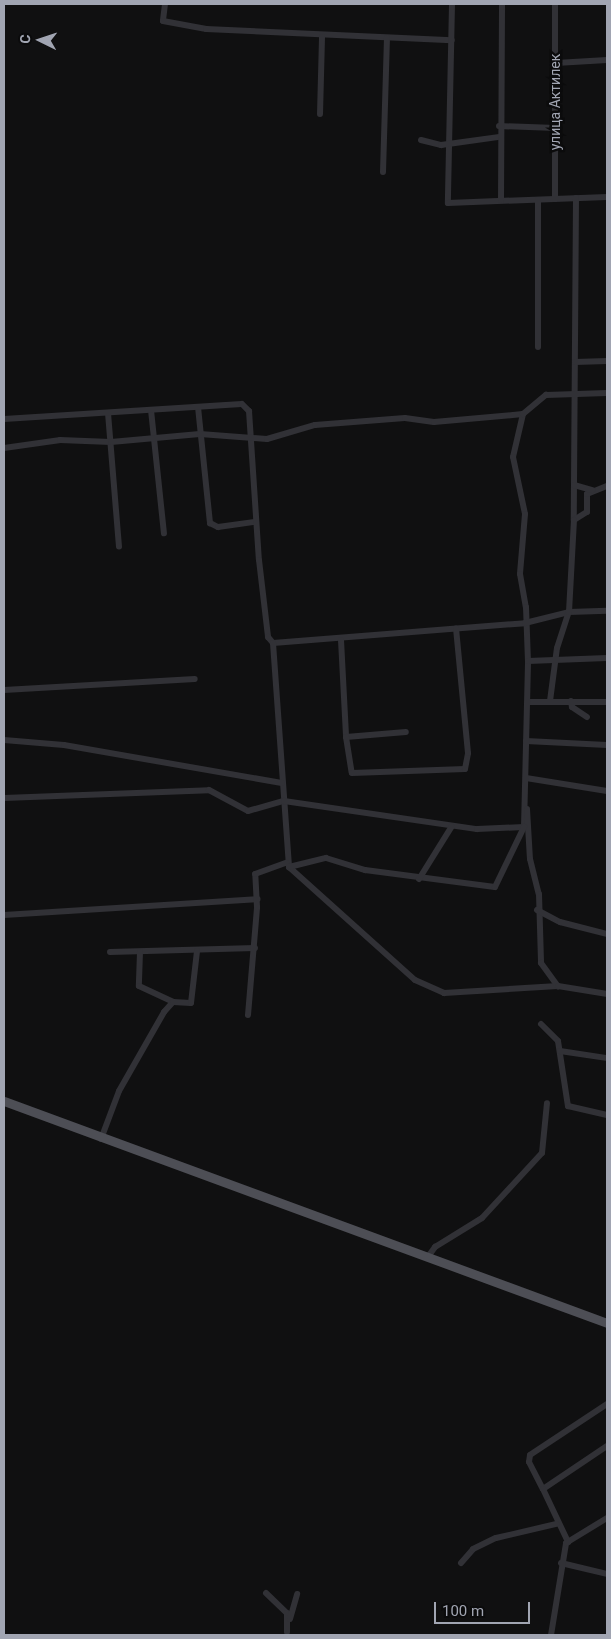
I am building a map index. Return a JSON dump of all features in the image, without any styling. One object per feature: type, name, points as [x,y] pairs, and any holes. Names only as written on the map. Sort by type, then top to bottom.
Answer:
[{"type":"main road","points":[[4,1101],[100,1140],[607,1324]]},
{"type":"street","points":[[165,4],[164,21],[206,29],[322,37],[452,40]]},
{"type":"street","points":[[452,4],[448,203],[493,205],[501,200],[607,197]]},
{"type":"street","points":[[501,200],[499,126],[502,4]]},
{"type":"street","name":"улица Актилек","points":[[555,4],[555,199]]},
{"type":"street","points":[[320,114],[322,37]]},
{"type":"street","points":[[383,172],[388,38]]},
{"type":"street","points":[[556,63],[607,60]]},
{"type":"street","points":[[499,126],[556,128]]},
{"type":"street","points":[[420,140],[450,144],[499,136]]},
{"type":"street","points":[[550,701],[556,658],[568,612],[574,520],[576,198]]},
{"type":"street","points":[[538,200],[538,347]]},
{"type":"street","points":[[575,362],[607,361]]},
{"type":"street","points":[[4,448],[60,440],[111,442],[200,434],[250,439],[315,425],[405,418],[434,422],[523,414],[546,395],[607,393]]},
{"type":"street","points":[[4,419],[242,404],[249,411],[255,522],[268,637],[274,643],[288,865],[415,980],[444,993],[558,986],[607,994]]},
{"type":"street","points":[[198,407],[210,523],[218,527],[255,522]]},
{"type":"street","points":[[151,410],[164,533]]},
{"type":"street","points":[[108,413],[120,547]]},
{"type":"street","points":[[523,414],[513,457],[525,514],[520,574],[528,660],[526,806],[530,859],[538,886],[537,910],[542,963],[558,986]]},
{"type":"street","points":[[574,485],[592,490]]},
{"type":"street","points":[[574,520],[583,518],[585,496],[592,490],[607,486]]},
{"type":"street","points":[[274,643],[341,640],[525,623],[568,612],[607,611]]},
{"type":"street","points":[[341,640],[346,737],[352,774],[465,769],[468,759],[456,629]]},
{"type":"street","points":[[528,660],[607,658]]},
{"type":"street","points":[[4,690],[195,679]]},
{"type":"street","points":[[571,701],[572,707],[587,717]]},
{"type":"street","points":[[528,702],[607,702]]},
{"type":"street","points":[[346,737],[406,732]]},
{"type":"street","points":[[4,740],[64,745],[282,783]]},
{"type":"street","points":[[526,741],[607,746]]},
{"type":"street","points":[[526,778],[607,791]]},
{"type":"street","points":[[4,798],[57,794],[134,795],[178,789],[209,790],[248,811],[284,802],[452,826],[524,827]]},
{"type":"street","points":[[248,1015],[255,948],[257,899],[255,874],[288,865],[326,858],[419,879],[495,887],[524,827],[526,806]]},
{"type":"street","points":[[419,879],[452,826]]},
{"type":"street","points":[[4,915],[257,899]]},
{"type":"street","points":[[537,910],[560,922],[607,934]]},
{"type":"street","points":[[110,952],[255,948]]},
{"type":"street","points":[[140,952],[138,986],[184,1005],[194,997],[197,951]]},
{"type":"street","points":[[100,1140],[119,1091],[173,1002]]},
{"type":"street","points":[[541,1024],[554,1035],[560,1051],[568,1106],[607,1114]]},
{"type":"street","points":[[560,1051],[607,1058]]},
{"type":"street","points":[[427,1258],[434,1246],[482,1218],[542,1153],[547,1103]]},
{"type":"street","points":[[568,1542],[556,1524],[543,1489],[529,1462],[530,1455],[607,1404]]},
{"type":"street","points":[[543,1489],[607,1446]]},
{"type":"street","points":[[552,1635],[562,1563],[568,1542],[607,1518]]},
{"type":"street","points":[[461,1563],[473,1549],[496,1538],[556,1524]]},
{"type":"street","points":[[562,1563],[607,1574]]},
{"type":"street","points":[[266,1593],[286,1613],[287,1634]]},
{"type":"street","points":[[287,1634],[297,1594]]},
{"type":"street","points":[[287,1634],[294,1635]]}]
